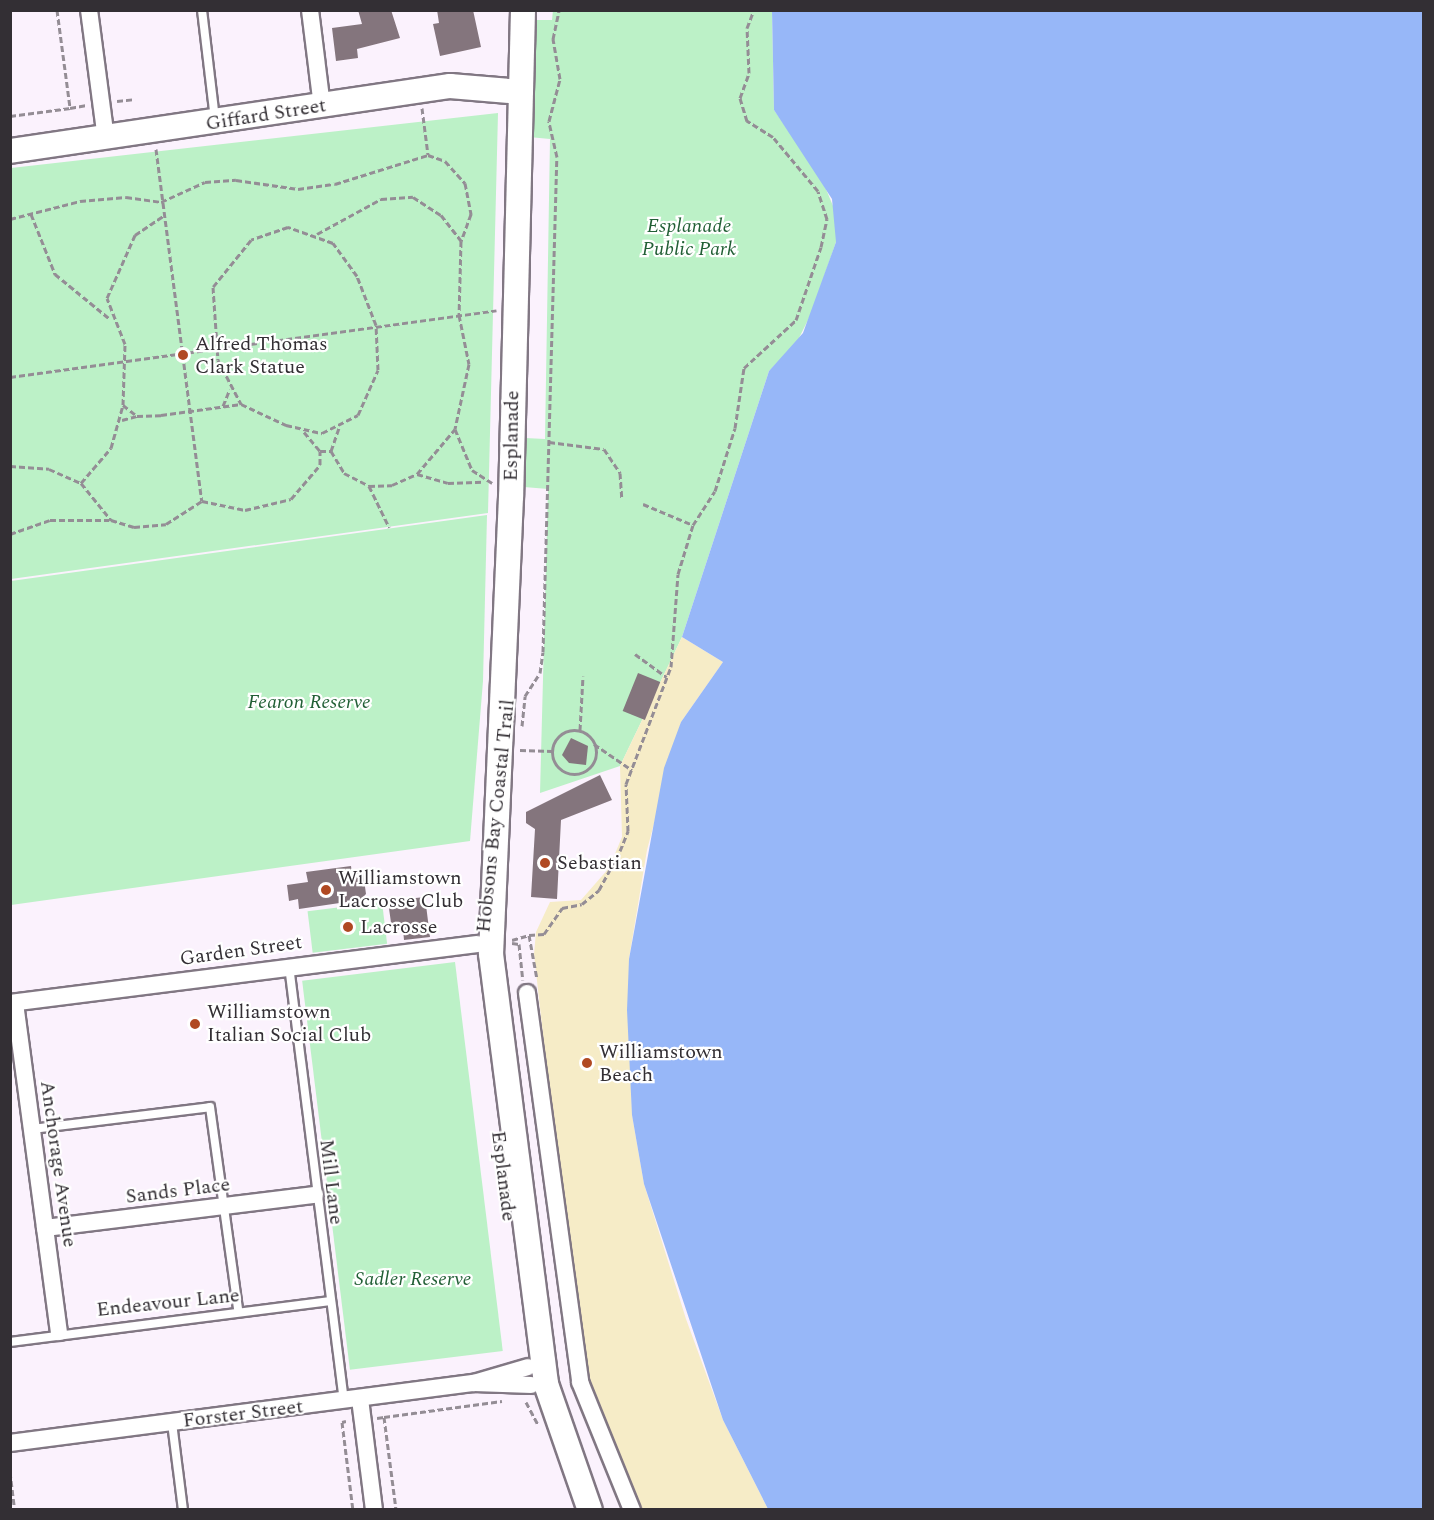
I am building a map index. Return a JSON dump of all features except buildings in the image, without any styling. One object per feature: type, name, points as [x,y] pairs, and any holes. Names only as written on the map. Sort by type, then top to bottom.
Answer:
[{"type":"street","points":[[89,10],[106,139]]},
{"type":"street","points":[[310,10],[322,106]]},
{"type":"street","name":"Esplanade","points":[[523,10],[511,488],[491,862],[530,1378],[590,1509]]},
{"type":"street","name":"Giffard Street","points":[[10,151],[463,86],[521,92]]},
{"type":"street","name":"Garden Street","points":[[13,1003],[498,941]]},
{"type":"street","points":[[532,986],[580,1382],[632,1509]]},
{"type":"street","name":"Anchorage Avenue","points":[[13,1003],[59,1332]]},
{"type":"street","name":"Sands Place","points":[[45,1228],[315,1195]]},
{"type":"street","name":"Forster Street","points":[[10,1443],[474,1383],[530,1378]]},
{"type":"street","points":[[352,1400],[374,1509]]},
{"type":"lane","points":[[202,10],[216,123]]},
{"type":"lane","name":"Mill Lane","points":[[289,966],[315,1195],[330,1301],[352,1400]]},
{"type":"lane","points":[[32,1129],[210,1107],[238,1309]]},
{"type":"lane","name":"Endeavour Lane","points":[[10,1342],[59,1332],[238,1309],[330,1301]]},
{"type":"lane","points":[[172,1423],[183,1509]]},
{"type":"path","points":[[57,10],[70,108]]},
{"type":"path","name":"Hobsons Bay Coastal Trail","points":[[522,729],[525,696],[540,674],[543,652],[557,157],[549,121],[560,79],[553,39],[559,10]]},
{"type":"path","points":[[498,941],[529,934],[544,934],[562,908],[582,904],[599,890],[628,831],[626,784],[667,677],[678,574],[693,525],[719,480],[735,428],[744,368],[796,320],[827,219],[818,191],[773,137],[747,121],[740,98],[749,73],[747,28],[754,10]]},
{"type":"path","points":[[420,93],[428,155]]},
{"type":"path","points":[[10,116],[135,99]]},
{"type":"path","points":[[154,132],[161,202],[202,501]]},
{"type":"path","points":[[10,219],[80,201],[126,197],[161,202],[205,182],[236,180],[298,189],[335,184],[428,155],[445,161],[465,183],[471,214],[461,241],[459,315],[469,364],[454,429],[417,474],[392,485],[369,486],[344,473],[331,452]]},
{"type":"path","points":[[315,235],[381,199],[413,197],[441,215],[461,241]]},
{"type":"path","points":[[32,214],[55,274],[111,320]]},
{"type":"path","points":[[81,483],[101,464],[121,420],[128,362],[125,344],[111,320],[107,298],[116,270],[135,235],[163,216]]},
{"type":"path","points":[[121,420],[137,416],[241,404],[303,430],[340,427],[358,415],[369,398],[378,370],[376,326],[348,260],[333,243],[288,227],[251,240],[230,261],[213,287],[216,350],[230,389],[241,404]]},
{"type":"path","points":[[10,377],[183,355],[514,307]]},
{"type":"path","points":[[223,406],[230,389]]},
{"type":"path","points":[[123,405],[137,416]]},
{"type":"path","points":[[331,452],[340,427]]},
{"type":"path","points":[[454,429],[484,482]]},
{"type":"path","points":[[10,534],[50,520],[111,520],[134,527],[166,524],[202,501],[245,510],[291,499],[320,465],[320,452],[303,430]]},
{"type":"path","points":[[548,442],[604,448],[620,473],[622,499]]},
{"type":"path","points":[[320,452],[331,452]]},
{"type":"path","points":[[10,466],[49,469],[81,483],[111,520]]},
{"type":"path","points":[[417,474],[448,483],[484,482],[511,488]]},
{"type":"path","points":[[369,486],[389,527]]},
{"type":"path","points":[[643,504],[693,525]]},
{"type":"path","points":[[635,654],[667,677]]},
{"type":"path","points":[[583,676],[580,730],[594,744],[632,770]]},
{"type":"path","points":[[552,751],[564,732],[580,730]]},
{"type":"path","name":"Hobsons Bay Coastal Trail","points":[[519,762],[521,740]]},
{"type":"path","points":[[552,751],[558,766],[576,773],[591,765],[594,744]]},
{"type":"path","points":[[520,750],[552,751]]},
{"type":"path","points":[[529,934],[532,986]]},
{"type":"path","points":[[498,941],[519,944],[532,986]]},
{"type":"path","points":[[530,1378],[528,1403],[542,1435]]},
{"type":"path","points":[[384,1418],[508,1401]]},
{"type":"path","points":[[10,1472],[15,1509]]},
{"type":"green space","name":"Esplanade Public Park","points":[[553,10],[772,11],[774,110],[821,177],[838,218],[836,242],[811,314],[796,344],[769,371],[682,637],[620,766],[540,793],[548,489],[524,487],[525,438],[545,439],[550,139],[529,137],[533,20],[552,20]]},
{"type":"green space","points":[[498,113],[488,513],[11,579],[11,168]]},
{"type":"green space","name":"Fearon Reserve","points":[[487,515],[483,681],[470,841],[11,905],[11,581]]},
{"type":"green space","name":"Lacrosse","points":[[382,902],[387,944],[313,953],[308,911]]},
{"type":"green space","name":"Sadler Reserve","points":[[455,962],[503,1351],[350,1370],[302,981]]},
{"type":"sand","name":"Williamstown Beach","points":[[682,637],[723,662],[681,722],[647,850],[629,959],[632,1115],[644,1184],[686,1319],[723,1420],[768,1509],[641,1509],[596,1410],[576,1330],[534,954],[536,932],[550,902],[581,900],[609,868],[622,837],[620,766]]},
{"type":"water","points":[[772,11],[1423,11],[1423,1509],[768,1509],[723,1420],[644,1184],[632,1115],[627,1010],[629,959],[664,768],[681,722],[723,662],[682,637],[769,371],[803,333],[836,242],[832,199],[774,110]]},
{"type":"place","name":"Alfred Thomas Clark Statue","points":[[183,355]]},
{"type":"place","name":"Sebastian","points":[[545,863]]},
{"type":"place","name":"Williamstown Lacrosse Club","points":[[326,890]]},
{"type":"place","name":"Lacrosse","points":[[348,927]]},
{"type":"place","name":"Williamstown Italian Social Club","points":[[195,1024]]},
{"type":"place","name":"Williamstown Beach","points":[[587,1063]]}]
